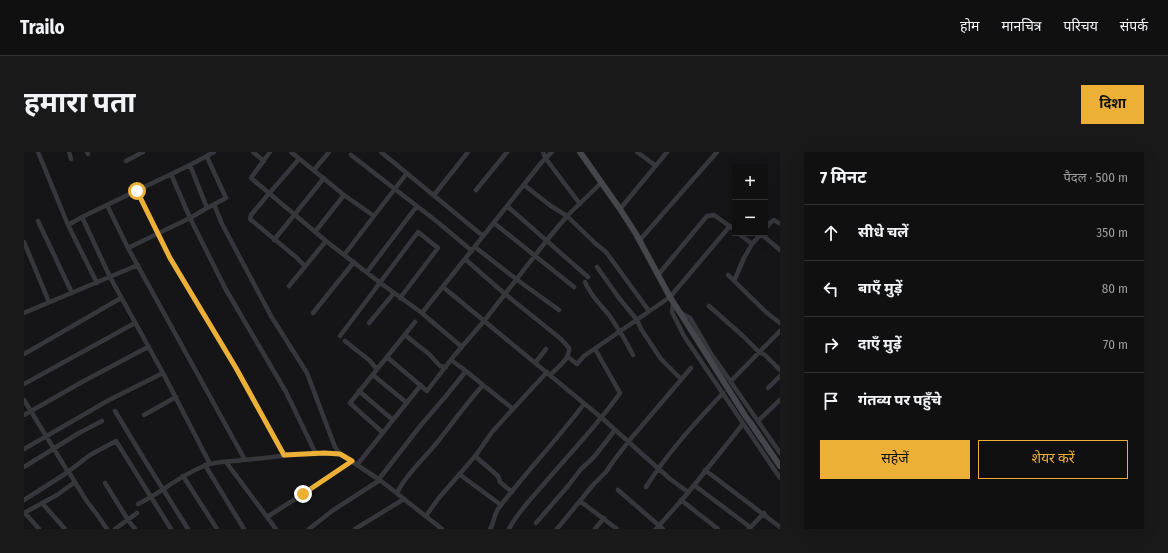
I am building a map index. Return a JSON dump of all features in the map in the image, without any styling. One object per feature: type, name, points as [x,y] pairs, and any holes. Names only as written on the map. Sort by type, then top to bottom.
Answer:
[{"type":"main road","points":[[580,152],[600,183],[620,209],[640,241],[673,302],[746,417],[780,466]]},
{"type":"street","points":[[38,152],[68,225],[96,283]]},
{"type":"street","points":[[69,152],[71,159]]},
{"type":"street","points":[[126,161],[142,152]]},
{"type":"street","points":[[68,225],[207,157],[214,152]]},
{"type":"street","points":[[253,152],[264,161]]},
{"type":"street","points":[[270,152],[251,178],[326,241],[422,313],[462,347]]},
{"type":"street","points":[[291,152],[344,195],[374,216]]},
{"type":"street","points":[[314,170],[329,152]]},
{"type":"street","points":[[381,152],[483,236]]},
{"type":"street","points":[[434,195],[468,152]]},
{"type":"street","points":[[476,190],[507,152]]},
{"type":"street","points":[[542,152],[580,204]]},
{"type":"street","points":[[422,313],[552,152]]},
{"type":"street","points":[[637,152],[656,166]]},
{"type":"street","points":[[620,209],[667,152]]},
{"type":"street","points":[[640,241],[717,152]]},
{"type":"street","points":[[351,155],[473,249],[559,310]]},
{"type":"street","points":[[128,248],[190,218],[226,198],[207,157]]},
{"type":"street","points":[[300,158],[251,215],[250,220],[305,266]]},
{"type":"street","points":[[190,165],[207,208]]},
{"type":"street","points":[[344,255],[407,173]]},
{"type":"street","points":[[171,174],[190,218],[225,288],[286,392],[316,454]]},
{"type":"street","points":[[274,240],[324,178]]},
{"type":"street","points":[[387,357],[428,391],[547,240],[567,216],[600,183]]},
{"type":"street","points":[[524,185],[550,206],[567,216],[590,240],[606,252],[649,311]]},
{"type":"street","points":[[137,191],[170,258],[236,368],[284,455]]},
{"type":"street","points":[[315,232],[344,195]]},
{"type":"street","points":[[214,204],[222,224],[271,316],[307,373],[335,447],[340,454],[380,479],[442,529]]},
{"type":"street","points":[[107,205],[128,248],[245,460]]},
{"type":"street","points":[[367,272],[416,206]]},
{"type":"street","points":[[507,206],[588,277]]},
{"type":"street","points":[[568,357],[577,364],[584,356],[670,297],[730,226],[714,215],[707,216],[658,275]]},
{"type":"street","points":[[82,218],[110,277],[176,397],[207,465],[244,529]]},
{"type":"street","points":[[768,226],[774,220],[780,224]]},
{"type":"street","points":[[38,221],[72,293]]},
{"type":"street","points":[[494,223],[574,287]]},
{"type":"street","points":[[340,336],[379,282],[418,232],[438,248],[400,298]]},
{"type":"street","points":[[742,236],[752,244]]},
{"type":"street","points":[[734,280],[752,244],[759,236]]},
{"type":"street","points":[[765,236],[780,250]]},
{"type":"street","points":[[289,286],[326,241]]},
{"type":"street","points":[[24,242],[50,302]]},
{"type":"street","points":[[426,516],[438,499],[475,456],[492,432],[512,409],[548,373],[568,357],[570,353],[570,348],[561,339],[505,294],[465,258]]},
{"type":"street","points":[[313,313],[354,262]]},
{"type":"street","points":[[24,313],[138,265]]},
{"type":"street","points":[[597,267],[637,320],[641,329],[661,359],[681,379]]},
{"type":"street","points":[[728,275],[767,313],[780,323]]},
{"type":"street","points":[[585,282],[587,288],[608,314],[620,332],[633,355]]},
{"type":"street","points":[[443,286],[688,492]]},
{"type":"street","points":[[369,324],[394,293]]},
{"type":"street","points":[[24,354],[122,298]]},
{"type":"street","points":[[673,302],[672,312],[684,336],[742,424],[751,434],[780,478]]},
{"type":"street","points":[[709,306],[780,370]]},
{"type":"street","points":[[679,311],[690,318],[710,352],[780,453]]},
{"type":"street","points":[[382,432],[350,403],[415,322]]},
{"type":"street","points":[[24,384],[135,323]]},
{"type":"street","points":[[731,381],[780,331]]},
{"type":"street","points":[[405,335],[429,354],[440,366],[446,367]]},
{"type":"street","points":[[345,341],[369,360],[377,369]]},
{"type":"street","points":[[24,415],[148,347]]},
{"type":"street","points":[[535,363],[546,349]]},
{"type":"street","points":[[509,529],[527,503],[620,393],[595,349]]},
{"type":"street","points":[[451,360],[483,384],[512,409]]},
{"type":"street","points":[[556,529],[593,485],[606,472],[628,442],[691,368]]},
{"type":"street","points":[[309,529],[332,511],[380,479],[421,425],[466,371]]},
{"type":"street","points":[[24,449],[109,400],[163,373]]},
{"type":"street","points":[[373,375],[407,402]]},
{"type":"street","points":[[768,388],[780,376]]},
{"type":"street","points":[[397,493],[399,488],[483,384]]},
{"type":"street","points":[[356,464],[421,385]]},
{"type":"street","points":[[359,391],[393,420]]},
{"type":"street","points":[[646,487],[658,468],[684,436],[723,393]]},
{"type":"street","points":[[144,415],[176,397]]},
{"type":"street","points":[[24,400],[86,500],[107,529]]},
{"type":"street","points":[[758,421],[780,400]]},
{"type":"street","points":[[490,529],[501,505],[584,404]]},
{"type":"street","points":[[115,411],[188,529]]},
{"type":"street","points":[[24,467],[79,433],[102,422]]},
{"type":"street","points":[[618,490],[660,528],[742,424]]},
{"type":"street","points":[[536,523],[565,491],[581,469],[594,456],[615,430]]},
{"type":"street","points":[[24,500],[68,472],[90,455],[116,441],[171,529]]},
{"type":"street","points":[[138,504],[152,497],[183,476],[207,465],[284,455],[324,453],[340,454]]},
{"type":"street","points":[[475,456],[498,476],[500,482],[512,492]]},
{"type":"street","points":[[267,517],[352,461]]},
{"type":"street","points":[[226,462],[276,529]]},
{"type":"street","points":[[705,470],[780,527]]},
{"type":"street","points":[[459,474],[501,505]]},
{"type":"street","points":[[183,476],[217,529]]},
{"type":"street","points":[[39,529],[24,513],[75,482]]},
{"type":"street","points":[[105,483],[135,529]]},
{"type":"street","points":[[694,485],[749,528],[763,513]]},
{"type":"street","points":[[355,529],[404,499]]},
{"type":"street","points":[[681,500],[718,529]]},
{"type":"street","points":[[580,501],[617,529]]},
{"type":"street","points":[[42,503],[65,529]]},
{"type":"street","points":[[115,529],[137,513]]},
{"type":"street","points":[[594,529],[604,518]]},
{"type":"route","points":[[137,191],[170,258],[202,314],[236,368],[284,455],[324,453],[340,454],[352,461],[303,494]]}]
